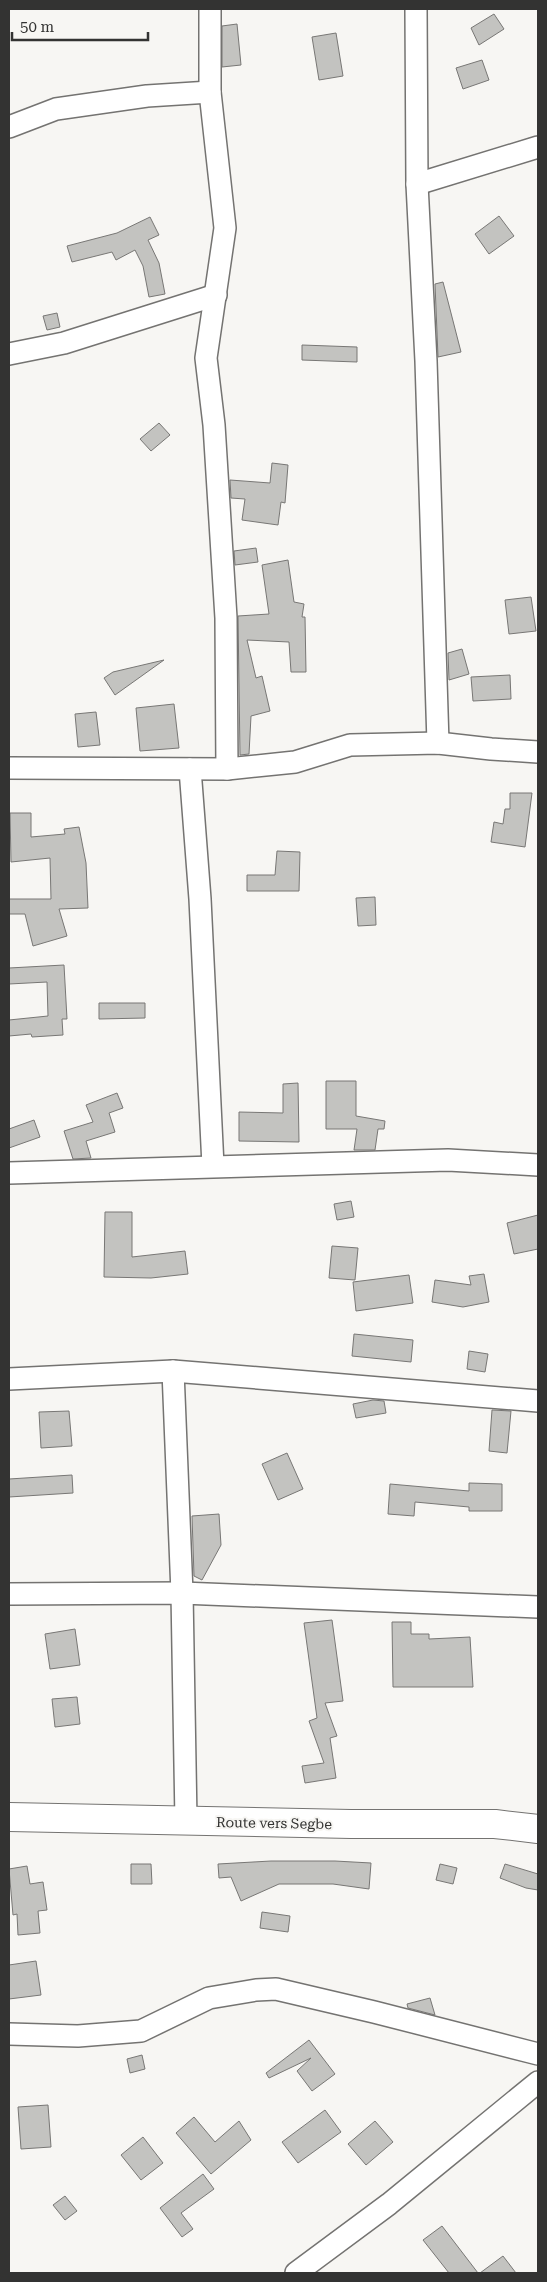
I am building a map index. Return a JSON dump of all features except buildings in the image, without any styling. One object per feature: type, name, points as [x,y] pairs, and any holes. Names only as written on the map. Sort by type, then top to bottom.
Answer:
[{"type":"main road","name":"Route vers Segbe","points":[[9,1817],[495,1824],[538,1829]]},
{"type":"street","points":[[210,9],[210,92],[225,228],[206,358],[214,425],[226,618],[226,769]]},
{"type":"street","points":[[416,9],[417,184],[426,361],[438,743]]},
{"type":"street","points":[[9,126],[56,109],[147,96],[210,92]]},
{"type":"street","points":[[417,184],[538,147]]},
{"type":"street","points":[[9,354],[64,343],[216,295]]},
{"type":"street","points":[[9,768],[226,769],[294,762],[350,745],[438,743],[491,750],[538,752]]},
{"type":"street","points":[[190,769],[200,900],[213,1166]]},
{"type":"street","points":[[9,1173],[448,1160],[538,1165]]},
{"type":"street","points":[[173,1371],[182,1593],[186,1821]]},
{"type":"street","points":[[9,1379],[173,1371],[538,1401]]},
{"type":"street","points":[[9,1594],[182,1593],[538,1607]]},
{"type":"street","points":[[9,2034],[78,2036],[141,2031],[209,1998],[256,1990],[276,1989],[538,2054]]},
{"type":"street","points":[[296,2273],[389,2204],[538,2082]]}]
